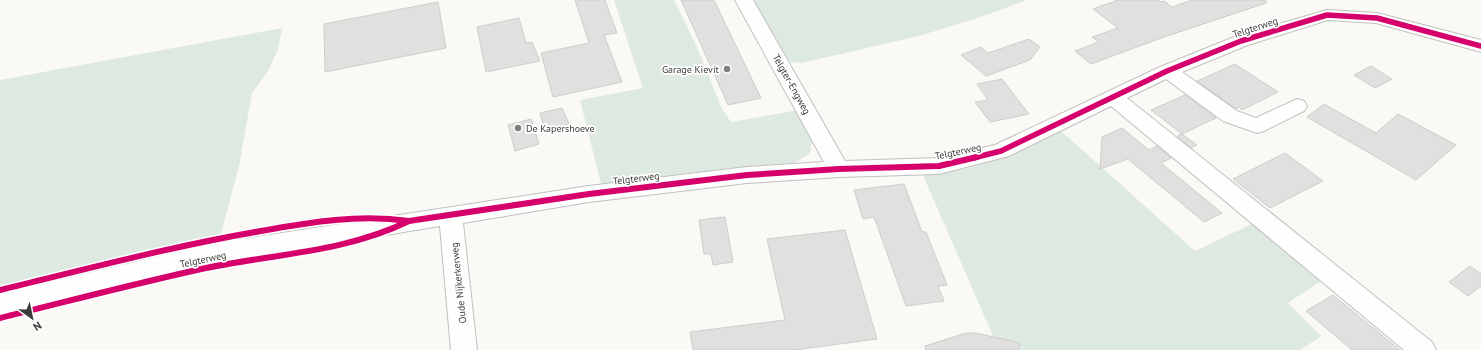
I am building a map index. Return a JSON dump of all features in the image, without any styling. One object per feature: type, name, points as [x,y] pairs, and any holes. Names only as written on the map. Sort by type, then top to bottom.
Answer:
[{"type":"street","name":"Telgter-Engweg","points":[[744,0],[839,168]]},
{"type":"street","name":"Telgterweg","points":[[0,305],[210,254],[589,194],[747,175],[839,168],[939,166],[1001,152],[1167,71],[1242,41],[1327,15],[1377,18],[1481,46]]},
{"type":"street","points":[[1167,71],[1230,116],[1257,126],[1297,106]]},
{"type":"street","points":[[1112,97],[1423,350]]},
{"type":"street","name":"Oude Nijkerkerweg","points":[[451,215],[464,350]]},
{"type":"shaded area","points":[[614,0],[674,0],[697,47],[722,109],[731,122],[799,110],[812,141],[810,153],[795,163],[602,188],[580,100],[643,88]]},
{"type":"shaded area","points":[[753,0],[1027,0],[981,17],[919,36],[802,63],[790,62]]},
{"type":"shaded area","points":[[282,28],[278,50],[268,71],[252,93],[239,166],[221,234],[0,287],[0,80]]},
{"type":"shaded area","points":[[1060,130],[1195,251],[1262,219],[1328,276],[1288,303],[1321,336],[1301,350],[999,350],[922,173],[954,171],[977,166],[1013,152]]},
{"type":"building","points":[[575,0],[605,0],[617,33],[604,35],[622,82],[553,97],[541,53],[589,43]]},
{"type":"building","points":[[681,0],[714,0],[761,98],[728,105]]},
{"type":"building","points":[[1118,0],[1158,0],[1161,2],[1164,1],[1172,7],[1192,0],[1266,0],[1266,3],[1164,37],[1091,64],[1075,51],[1099,42],[1092,37],[1118,28],[1093,9]]},
{"type":"building","points":[[438,2],[446,48],[325,72],[324,24]]},
{"type":"building","points":[[519,18],[526,43],[532,42],[540,61],[486,72],[477,27]]},
{"type":"building","points":[[1029,39],[1040,47],[1030,60],[986,76],[961,55],[981,47],[988,53]]},
{"type":"building","points":[[1235,64],[1278,92],[1242,110],[1239,107],[1236,109],[1197,81]]},
{"type":"building","points":[[1371,66],[1392,79],[1375,88],[1354,75]]},
{"type":"building","points":[[1002,79],[1029,114],[990,122],[975,102],[988,100],[977,84]]},
{"type":"building","points":[[1185,95],[1216,118],[1182,134],[1151,110]]},
{"type":"building","points":[[1324,104],[1376,133],[1398,114],[1456,145],[1416,180],[1307,117]]},
{"type":"building","points":[[562,108],[569,124],[545,131],[540,113]]},
{"type":"building","points":[[531,119],[539,144],[515,151],[508,125]]},
{"type":"building","points":[[1122,128],[1149,150],[1157,146],[1171,158],[1161,163],[1222,213],[1204,222],[1128,159],[1100,169],[1102,137]]},
{"type":"building","points":[[1182,134],[1197,145],[1191,148],[1177,136]]},
{"type":"building","points":[[1285,153],[1323,181],[1270,208],[1233,179]]},
{"type":"building","points":[[904,184],[922,232],[926,232],[947,285],[938,286],[944,301],[906,306],[874,217],[863,219],[854,190]]},
{"type":"building","points":[[725,217],[733,262],[713,265],[711,254],[704,254],[699,220]]},
{"type":"building","points":[[845,230],[877,339],[794,350],[693,350],[690,332],[785,320],[767,239]]},
{"type":"building","points":[[1470,266],[1481,274],[1481,286],[1468,296],[1449,282]]},
{"type":"building","points":[[1333,295],[1400,350],[1352,350],[1306,311]]},
{"type":"building","points":[[966,333],[976,333],[1020,343],[1019,350],[926,350],[925,346]]},
{"type":"cycle path","points":[[0,318],[207,268],[342,245],[395,228],[409,221],[589,194],[747,175],[839,169],[939,166],[1001,151],[1167,71],[1241,41],[1327,15],[1377,18],[1481,46]]},
{"type":"cycle path","points":[[0,290],[173,248],[278,228],[327,220],[359,217],[392,218],[409,221]]},
{"type":"place","name":"Garage Kievit","points":[[727,69]]},
{"type":"place","name":"De Kapershoeve","points":[[518,128]]}]
